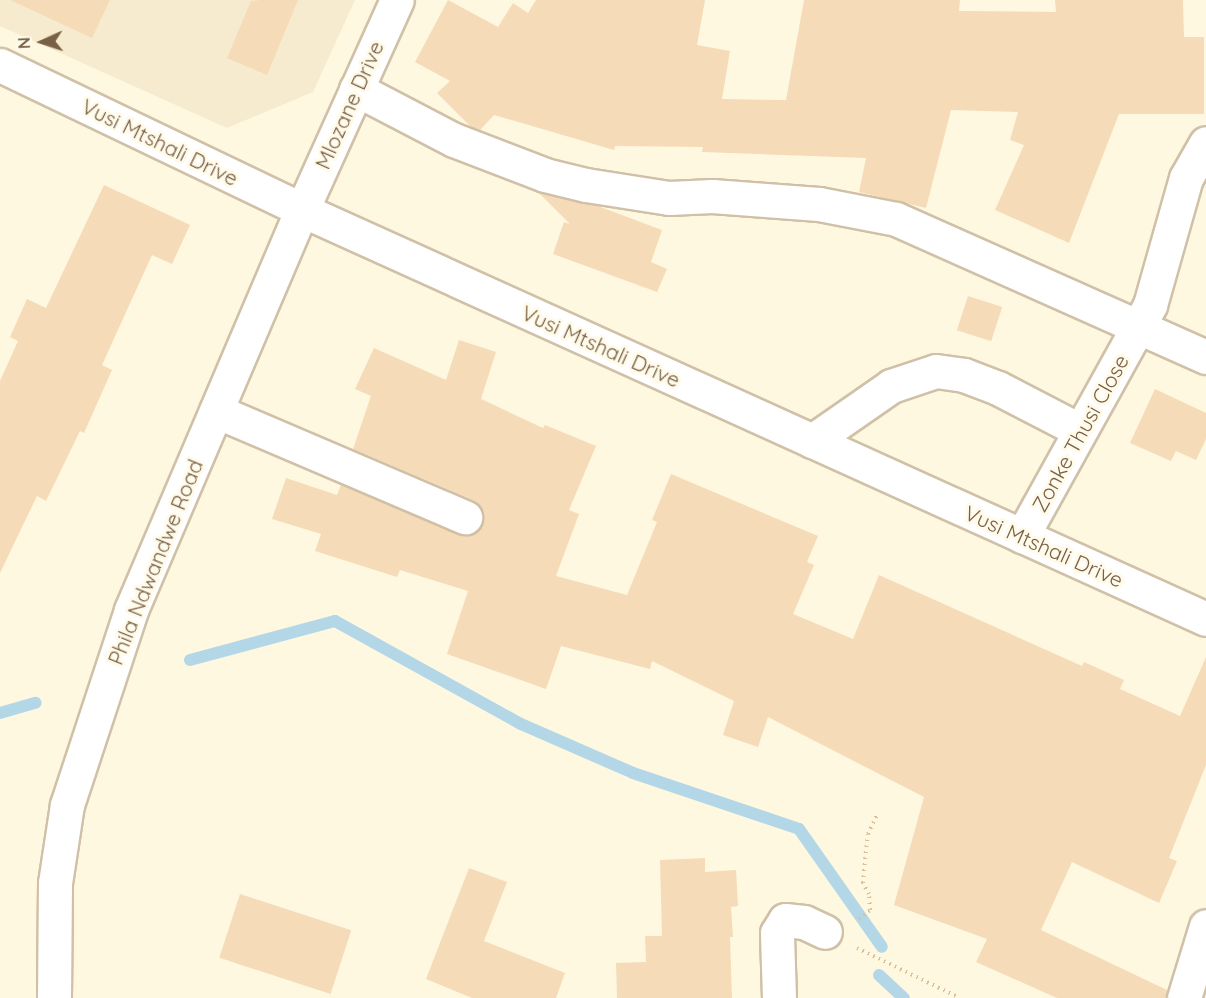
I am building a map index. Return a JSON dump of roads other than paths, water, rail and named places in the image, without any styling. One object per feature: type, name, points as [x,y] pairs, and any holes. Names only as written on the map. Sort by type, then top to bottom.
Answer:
[{"type":"street","name":"Mlozane Drive","points":[[302,210],[397,0]]},
{"type":"street","name":"Vusi Mtshali Drive","points":[[0,65],[302,210],[1206,619]]},
{"type":"street","points":[[356,89],[454,140],[576,183],[669,198],[712,196],[819,204],[896,219],[1137,329]]},
{"type":"street","name":"Zonke Thusi Close","points":[[1022,536],[1137,329],[1165,263],[1186,178],[1206,143]]},
{"type":"street","name":"Phila Ndwandwe Road","points":[[54,998],[55,884],[67,805],[131,610],[302,210]]},
{"type":"street","name":"Zonke Thusi Close","points":[[1137,329],[1206,357]]},
{"type":"street","points":[[812,441],[891,386],[936,371],[964,375],[999,388],[1079,430]]},
{"type":"street","points":[[216,411],[465,517]]},
{"type":"street","points":[[779,998],[777,933],[785,920],[804,922],[836,938]]},
{"type":"street","points":[[1184,998],[1206,926]]},
{"type":"waterway","points":[[190,660],[335,621],[521,724],[633,773],[799,829],[882,947]]},
{"type":"waterway","points":[[0,713],[36,703]]},
{"type":"waterway","points":[[879,975],[904,998]]}]
